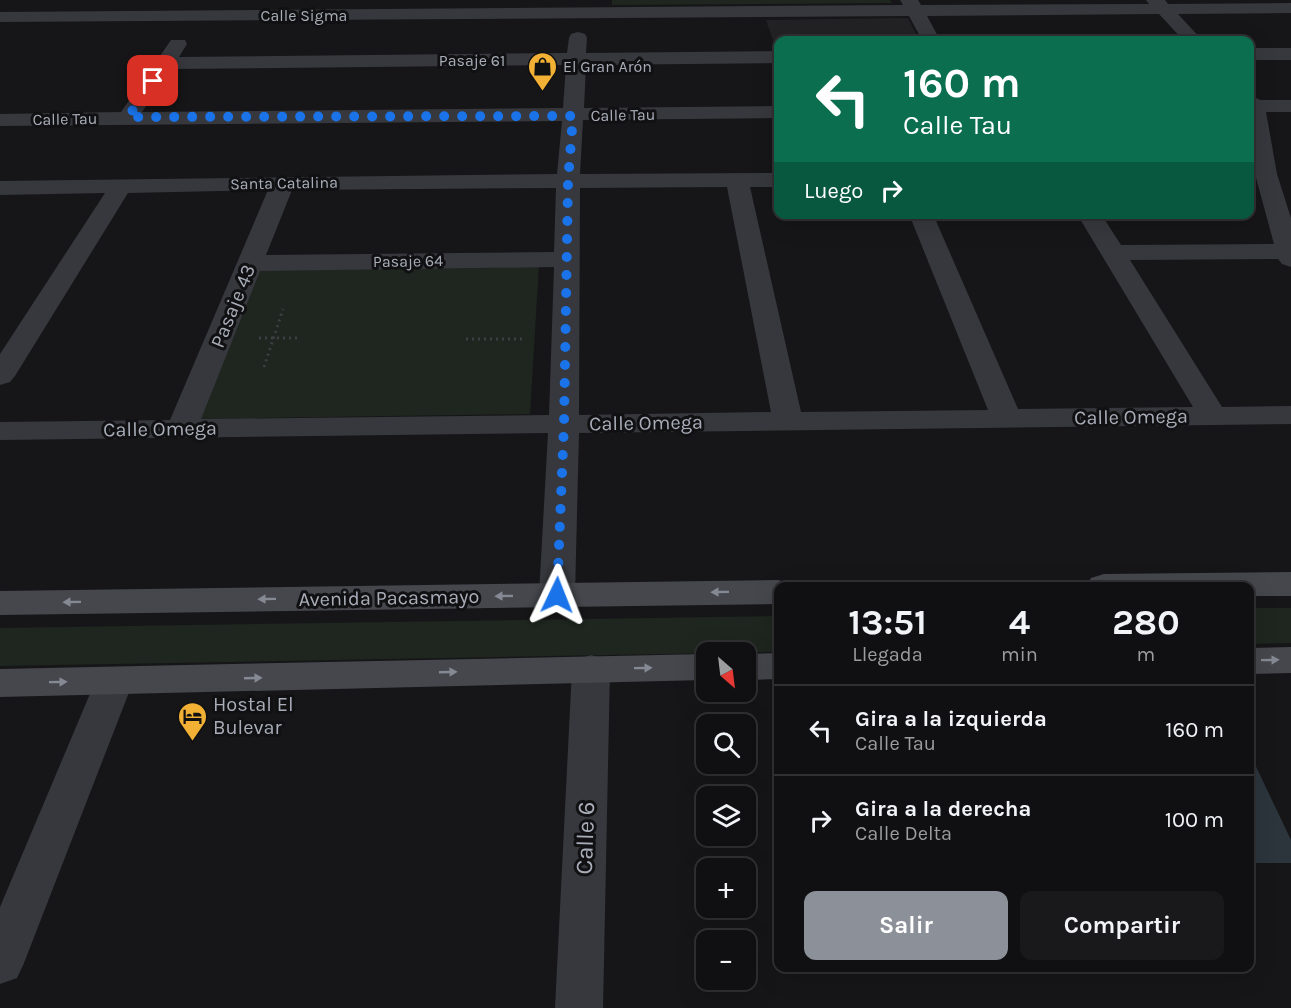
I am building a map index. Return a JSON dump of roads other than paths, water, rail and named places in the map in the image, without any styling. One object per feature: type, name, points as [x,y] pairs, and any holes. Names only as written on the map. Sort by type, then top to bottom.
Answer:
[{"type":"main road","points":[[1254,584],[1291,584]]},
{"type":"main road","name":"Avenida Pacasmayo","points":[[0,603],[774,592]]},
{"type":"main road","points":[[1254,661],[1291,660]]},
{"type":"main road","points":[[756,667],[774,666]]},
{"type":"main road","points":[[0,683],[696,667]]},
{"type":"street","points":[[912,5],[929,36]]},
{"type":"street","name":"Calle Sigma","points":[[0,17],[202,8],[329,7],[1160,5],[1291,8]]},
{"type":"street","points":[[1160,5],[1189,36]]},
{"type":"street","points":[[557,595],[564,424],[568,182],[580,7]]},
{"type":"street","points":[[128,117],[202,8]]},
{"type":"street","points":[[1254,54],[1291,54]]},
{"type":"street","name":"Pasaje 61","points":[[165,63],[774,57]]},
{"type":"street","points":[[1254,105],[1291,106]]},
{"type":"street","name":"Calle Tau","points":[[0,120],[128,117],[573,116],[774,112]]},
{"type":"street","points":[[1114,253],[1290,255],[1258,174],[1254,135]]},
{"type":"street","points":[[737,180],[788,421]]},
{"type":"street","name":"Santa Catalina","points":[[0,188],[283,183],[774,180]]},
{"type":"street","name":"Pasaje 43","points":[[182,428],[283,183]]},
{"type":"street","points":[[0,376],[122,186]]},
{"type":"street","points":[[923,219],[1007,419]]},
{"type":"street","points":[[1092,219],[1213,416]]},
{"type":"street","name":"Pasaje 64","points":[[250,263],[567,259]]},
{"type":"street","name":"Calle Omega","points":[[0,431],[1291,416]]},
{"type":"street","name":"Calle 6","points":[[579,1008],[591,669]]},
{"type":"street","points":[[0,963],[114,682]]},
{"type":"place","name":"El Gran Arón","points":[[542,92]]},
{"type":"place","name":"Hostal El Bulevar","points":[[192,742]]}]
